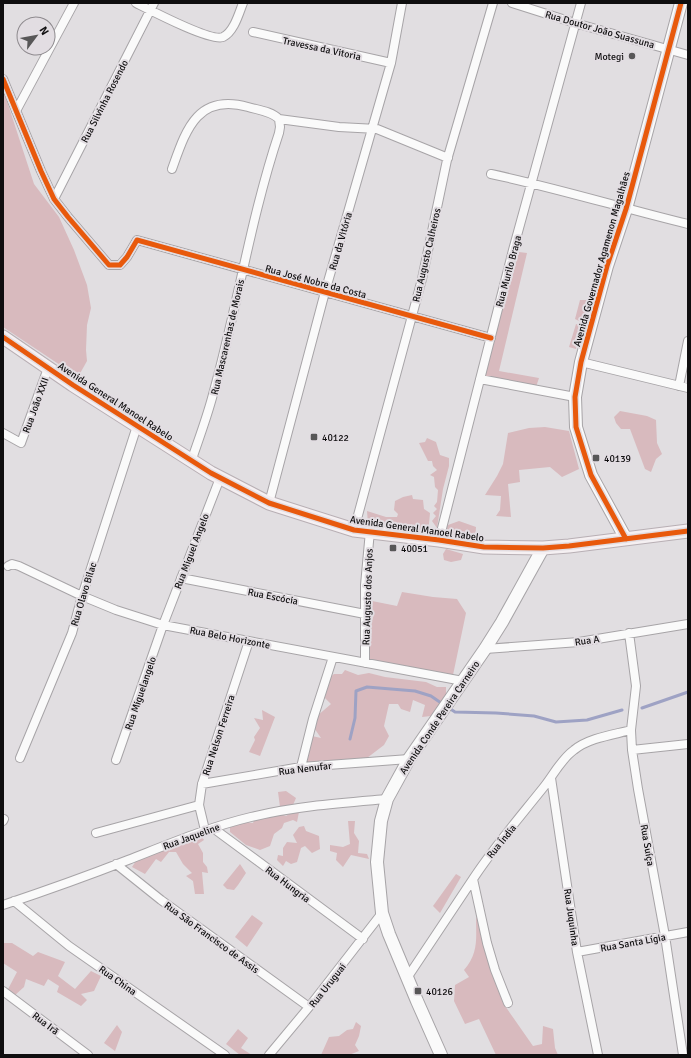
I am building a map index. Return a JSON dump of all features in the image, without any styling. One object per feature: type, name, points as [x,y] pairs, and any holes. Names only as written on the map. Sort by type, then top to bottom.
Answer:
[{"type":"main road","name":"Avenida Governador Agamenon Magalhães","points":[[626,539],[591,475],[576,427],[574,397],[581,362],[607,266],[626,209],[681,3]]},
{"type":"main road","name":"Avenida General Manoel Rabelo","points":[[3,337],[191,462],[220,478],[269,503],[354,530],[484,547],[543,548],[688,531]]},
{"type":"main road","name":"Avenida Conde Pereira Carneiro","points":[[443,1054],[407,978],[382,913],[377,862],[379,832],[387,799],[409,759],[485,649],[502,622],[543,548]]},
{"type":"street","points":[[16,111],[74,3]]},
{"type":"street","points":[[136,3],[152,7],[198,32],[218,38],[223,37],[228,33],[243,3]]},
{"type":"street","name":"Rua da Vitória","points":[[269,503],[325,292],[392,64],[402,3]]},
{"type":"street","name":"Rua Augusto Calheiros","points":[[354,530],[427,259],[448,158],[493,3]]},
{"type":"street","name":"Rua Doutor João Suassuna","points":[[512,3],[688,55]]},
{"type":"street","name":"Rua Murilo Braga","points":[[439,540],[531,182],[581,3]]},
{"type":"street","name":"Rua Silvinha Rosendo","points":[[54,199],[152,7]]},
{"type":"street","name":"Travessa da Vitoria","points":[[253,32],[392,64]]},
{"type":"street","points":[[3,79],[54,199]]},
{"type":"street","points":[[172,169],[182,141],[189,128],[204,110],[222,104],[236,104],[271,113],[279,119],[339,127],[377,129],[448,158]]},
{"type":"street","name":"Rua Mascarenhas de Morais","points":[[191,462],[212,398],[255,214],[279,133],[279,119]]},
{"type":"street","points":[[491,174],[531,182],[626,209],[688,224]]},
{"type":"street","name":"Rua José Nobre da Costa","points":[[54,199],[109,265],[120,265],[127,257],[137,240],[490,338]]},
{"type":"street","points":[[679,386],[688,342]]},
{"type":"street","points":[[581,362],[688,388]]},
{"type":"street","name":"Rua João XXII","points":[[3,433],[21,442],[48,368]]},
{"type":"street","points":[[480,379],[574,397]]},
{"type":"street","name":"Rua Olavo Bilac","points":[[20,758],[72,633],[82,596],[137,426]]},
{"type":"street","name":"Rua Miguel Angelo","points":[[163,625],[220,478]]},
{"type":"street","name":"Rua Augusto dos Anjos","points":[[365,663],[366,585],[370,531]]},
{"type":"street","name":"Rua Belo Horizonte","points":[[8,566],[12,564],[18,566],[116,610],[163,625],[463,681]]},
{"type":"street","name":"Rua Escócia","points":[[181,578],[365,614]]},
{"type":"street","name":"Rua A","points":[[485,649],[579,642],[688,624]]},
{"type":"street","name":"Rua Miguelangelo","points":[[116,760],[163,625]]},
{"type":"street","name":"Rua Suíça","points":[[629,633],[636,686],[631,730],[632,750],[665,936],[683,1055]]},
{"type":"street","name":"Rua Nelson Ferreira","points":[[209,829],[199,805],[202,784],[249,641]]},
{"type":"street","points":[[301,767],[313,718],[333,657]]},
{"type":"street","name":"Rua Índia","points":[[473,879],[496,846],[566,757],[582,744],[631,730]]},
{"type":"street","points":[[632,750],[688,744]]},
{"type":"street","name":"Rua Nenufar","points":[[202,784],[301,767],[409,759]]},
{"type":"street","name":"Rua Juquinha","points":[[551,778],[577,952],[598,1055]]},
{"type":"street","name":"Rua Jaqueline","points":[[3,905],[60,886],[209,829],[250,817],[281,810],[387,799]]},
{"type":"street","points":[[96,832],[199,805]]},
{"type":"street","name":"Rua Hungria","points":[[209,829],[363,939]]},
{"type":"street","name":"Rua São Francisco de Assis","points":[[116,864],[161,900],[309,1007]]},
{"type":"street","points":[[407,978],[473,879]]},
{"type":"street","points":[[473,879],[489,950],[508,1003]]},
{"type":"street","name":"Rua China","points":[[14,901],[69,946],[225,1055]]},
{"type":"street","name":"Rua Uruguai","points":[[269,1055],[309,1007],[382,913]]},
{"type":"street","name":"Rua Santa Lígia","points":[[577,952],[688,932]]},
{"type":"street","name":"Rua Irã","points":[[3,991],[88,1055]]},
{"type":"shaded area","points":[[3,89],[34,184],[59,217],[74,250],[87,285],[91,308],[87,325],[87,361],[78,377],[3,327]]},
{"type":"shaded area","points":[[519,252],[527,253],[499,371],[539,378],[536,387],[483,378]]},
{"type":"shaded area","points":[[580,300],[589,300],[583,323],[575,319]]},
{"type":"shaded area","points":[[576,324],[582,326],[576,349],[569,347]]},
{"type":"shaded area","points":[[620,411],[647,416],[656,420],[657,443],[662,454],[656,459],[651,472],[645,469],[630,429],[621,429],[616,423],[614,417]]},
{"type":"shaded area","points":[[545,427],[569,431],[579,469],[562,477],[550,467],[519,470],[520,482],[508,484],[511,517],[496,516],[500,510],[501,496],[485,495],[503,464],[508,433],[529,428]]},
{"type":"shaded area","points":[[427,438],[436,442],[440,455],[449,458],[449,466],[443,489],[437,528],[432,521],[436,516],[433,513],[437,509],[434,506],[437,502],[438,490],[435,487],[434,477],[430,475],[437,470],[433,466],[432,461],[428,461],[419,443],[425,442]]},
{"type":"shaded area","points":[[412,495],[413,499],[423,500],[424,509],[430,513],[428,535],[368,524],[367,511],[386,517],[397,517],[398,514],[394,510],[395,501]]},
{"type":"shaded area","points":[[459,521],[476,527],[475,541],[454,539],[454,533],[448,532],[446,528],[448,525]]},
{"type":"shaded area","points":[[446,549],[463,554],[461,560],[451,562],[444,560],[443,554]]},
{"type":"shaded area","points":[[402,592],[457,599],[466,613],[453,675],[372,665],[367,658],[365,631],[370,630],[373,617],[370,613],[369,606],[372,601],[397,606]]},
{"type":"shaded area","points":[[345,670],[358,675],[369,673],[385,677],[426,682],[437,687],[446,687],[446,695],[431,716],[422,717],[425,705],[413,700],[410,712],[401,709],[398,704],[389,704],[384,726],[389,736],[384,745],[365,760],[310,764],[304,762],[312,736],[321,738],[310,722],[331,704],[324,697],[327,680],[334,674],[342,674]]},
{"type":"shaded area","points":[[262,710],[275,717],[260,756],[249,752],[255,740],[254,737],[260,728],[254,718],[263,720]]},
{"type":"shaded area","points":[[286,791],[296,798],[293,805],[280,807],[278,792]]},
{"type":"shaded area","points":[[294,811],[299,812],[297,822],[293,820],[284,823],[282,828],[274,834],[270,846],[260,850],[246,845],[230,832],[230,823],[253,823],[256,816],[264,819],[275,812],[286,816]]},
{"type":"shaded area","points":[[348,821],[355,821],[354,833],[359,841],[358,853],[367,854],[369,859],[351,855],[343,867],[336,860],[337,853],[330,851],[330,845],[343,847],[350,844]]},
{"type":"shaded area","points":[[304,826],[306,831],[319,836],[320,849],[312,853],[305,846],[301,848],[297,862],[291,864],[286,861],[283,866],[277,860],[278,855],[283,856],[283,848],[287,842],[297,843],[293,835],[299,827]]},
{"type":"shaded area","points":[[199,833],[204,840],[198,844],[203,853],[203,862],[207,867],[208,873],[202,872],[204,894],[195,894],[193,881],[186,876],[192,873],[183,864],[176,852],[169,852],[161,862],[156,859],[145,874],[132,867],[140,855]]},
{"type":"shaded area","points":[[240,864],[246,873],[234,890],[227,889],[223,885]]},
{"type":"shaded area","points":[[456,874],[461,877],[440,913],[433,906]]},
{"type":"shaded area","points":[[252,915],[263,923],[247,947],[235,937]]},
{"type":"shaded area","points":[[476,916],[504,1000],[503,1003],[533,1046],[542,1044],[543,1026],[553,1029],[555,1048],[558,1055],[496,1055],[479,1019],[465,1024],[454,1001],[455,985],[469,977],[464,970],[469,964],[476,945]]},
{"type":"shaded area","points":[[3,943],[12,943],[33,956],[38,952],[65,962],[58,976],[75,989],[91,971],[101,976],[94,991],[81,994],[87,1000],[81,1006],[57,992],[59,986],[48,979],[44,986],[26,979],[24,987],[14,996],[6,993],[17,972],[3,963]]},
{"type":"shaded area","points":[[356,1022],[361,1026],[355,1045],[359,1051],[349,1055],[321,1055],[329,1037],[339,1036],[347,1030],[353,1029]]},
{"type":"shaded area","points":[[117,1025],[122,1032],[115,1051],[104,1043]]},
{"type":"shaded area","points":[[238,1029],[248,1038],[241,1048],[252,1055],[240,1055],[226,1044]]},
{"type":"waterway","points":[[350,739],[355,718],[356,691],[367,687],[415,691],[431,696],[444,705]]},
{"type":"waterway","points":[[642,708],[688,692]]},
{"type":"waterway","points":[[449,708],[455,712],[534,716],[556,722],[587,720],[622,710]]},
{"type":"cycle path","points":[[626,539],[591,475],[576,427],[575,397],[581,362],[607,266],[626,209],[681,3]]},
{"type":"cycle path","points":[[3,79],[54,199],[109,265],[120,265],[127,257],[137,240],[491,338]]},
{"type":"cycle path","points":[[3,337],[73,385],[211,473],[269,503],[354,530],[484,547],[543,548],[688,531]]},
{"type":"place","name":"Motegi","points":[[632,56]]},
{"type":"place","name":"40122","points":[[314,437]]},
{"type":"place","name":"40139","points":[[596,458]]},
{"type":"place","name":"40051","points":[[393,548]]},
{"type":"place","name":"40126","points":[[418,991]]}]
